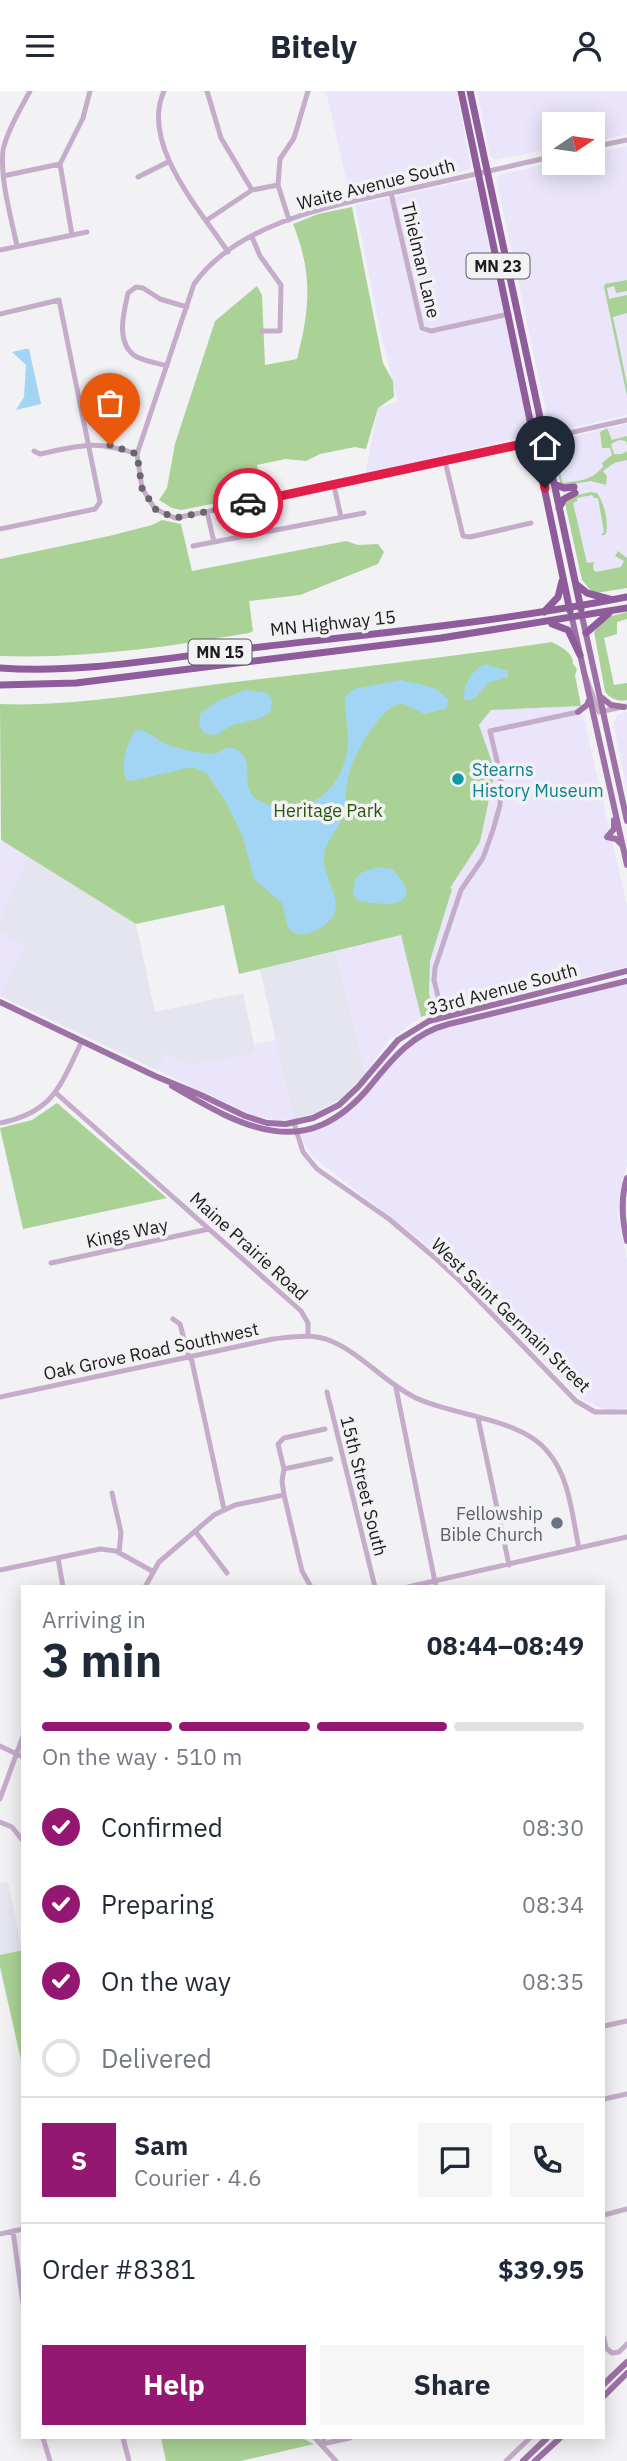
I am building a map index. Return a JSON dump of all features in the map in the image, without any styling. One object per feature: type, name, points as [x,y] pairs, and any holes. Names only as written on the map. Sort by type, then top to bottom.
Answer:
[{"type":"highway","name":"MN 23","points":[[461,91],[509,314],[540,440],[554,484],[574,582]]},
{"type":"highway","name":"MN 23","points":[[470,91],[488,171],[540,440],[554,537],[572,618]]},
{"type":"highway","points":[[554,484],[575,490],[564,499],[559,509]]},
{"type":"highway","points":[[544,612],[558,597],[562,577]]},
{"type":"highway","points":[[574,582],[587,593],[613,600]]},
{"type":"highway","points":[[574,582],[582,616]]},
{"type":"highway","name":"MN Highway 15","points":[[0,668],[77,668],[440,627],[627,597]]},
{"type":"highway","name":"MN 15","points":[[544,623],[627,608]]},
{"type":"highway","points":[[586,633],[601,618],[613,611]]},
{"type":"highway","points":[[544,623],[568,630],[580,655]]},
{"type":"highway","name":"MN Highway 15","points":[[0,685],[76,683],[544,623]]},
{"type":"main road","points":[[582,616],[627,821]]},
{"type":"main road","points":[[572,618],[627,865]]},
{"type":"main road","points":[[598,692],[607,703],[625,706]]},
{"type":"main road","points":[[578,712],[587,705],[590,698]]},
{"type":"main road","points":[[578,712],[587,712],[594,717]]},
{"type":"main road","points":[[614,806],[614,829],[607,837],[616,839],[623,847]]},
{"type":"main road","name":"33rd Avenue South","points":[[294,1123],[313,1118],[339,1105],[398,1040],[425,1023],[443,1016],[627,971]]},
{"type":"main road","name":"33rd Avenue South","points":[[295,1131],[321,1125],[347,1110],[402,1049],[429,1030],[627,981]]},
{"type":"main road","points":[[0,1002],[155,1076],[235,1121],[266,1131],[295,1131]]},
{"type":"main road","points":[[155,1076],[201,1094],[252,1119],[267,1123],[294,1123]]},
{"type":"main road","points":[[627,1178],[622,1202],[627,1241]]},
{"type":"main road","points":[[605,2383],[627,2362]]},
{"type":"main road","points":[[605,2395],[627,2373]]},
{"type":"main road","points":[[523,2461],[546,2439]]},
{"type":"main road","points":[[536,2461],[559,2439]]},
{"type":"street","points":[[17,246],[1,153],[30,91]]},
{"type":"street","points":[[72,235],[60,163],[83,118],[90,91]]},
{"type":"street","points":[[164,91],[158,108],[158,125],[169,162],[228,252]]},
{"type":"street","points":[[207,91],[221,138],[253,190]]},
{"type":"street","points":[[289,220],[278,185],[280,159],[294,138],[307,91]]},
{"type":"street","points":[[606,144],[627,140]]},
{"type":"street","name":"Waite Avenue South","points":[[137,454],[194,284],[205,268],[252,237],[317,210],[542,159]]},
{"type":"street","points":[[138,177],[169,162]]},
{"type":"street","points":[[3,176],[60,163]]},
{"type":"street","points":[[207,220],[253,190],[278,185]]},
{"type":"street","name":"Thielman Lane","points":[[391,193],[422,328],[431,331],[509,314]]},
{"type":"street","points":[[0,250],[87,232]]},
{"type":"street","points":[[252,237],[260,256],[278,278],[282,291],[280,331],[262,331]]},
{"type":"street","points":[[167,366],[136,356],[128,348],[121,328],[128,293],[136,288],[143,288],[160,299],[187,307]]},
{"type":"street","points":[[0,314],[59,300],[100,502],[95,509],[0,529]]},
{"type":"street","points":[[34,451],[40,454],[88,444],[110,445],[137,454],[142,488],[155,509],[175,518],[334,486],[627,420]]},
{"type":"street","points":[[445,461],[463,536],[531,523]]},
{"type":"street","points":[[334,486],[341,517]]},
{"type":"street","points":[[207,512],[214,542]]},
{"type":"street","points":[[194,546],[364,513]]},
{"type":"street","points":[[585,675],[598,711],[625,706]]},
{"type":"street","points":[[443,1016],[434,980],[435,968],[461,890],[482,857],[494,830],[500,804],[501,778],[490,731],[578,712]]},
{"type":"street","points":[[0,1123],[39,1110],[56,1093],[82,1041]]},
{"type":"street","name":"Maine Prairie Road","points":[[56,1093],[301,1311],[308,1324],[308,1336]]},
{"type":"street","name":"West Saint Germain Street","points":[[294,1123],[303,1152],[317,1169],[389,1219],[461,1282],[576,1401],[595,1412],[627,1412]]},
{"type":"street","name":"Kings Way","points":[[51,1263],[209,1230]]},
{"type":"street","points":[[173,1319],[180,1324],[190,1358],[224,1509]]},
{"type":"street","points":[[308,1336],[330,1340],[347,1349],[396,1388],[418,1399],[521,1431],[547,1449],[565,1481],[579,1548]]},
{"type":"street","name":"Oak Grove Road Southwest","points":[[0,1397],[272,1339],[308,1336]]},
{"type":"street","points":[[396,1388],[436,1584],[627,1537]]},
{"type":"street","name":"15th Street South","points":[[327,1392],[375,1585]]},
{"type":"street","points":[[478,1418],[509,1565]]},
{"type":"street","points":[[310,1585],[302,1571],[284,1495],[284,1469],[278,1444],[284,1438],[325,1429]]},
{"type":"street","points":[[284,1469],[331,1459]]},
{"type":"street","points":[[113,1493],[121,1532],[119,1553]]},
{"type":"street","points":[[146,1585],[159,1562],[224,1509],[284,1495]]},
{"type":"street","points":[[195,1531],[227,1573]]},
{"type":"street","points":[[0,1570],[100,1549],[119,1553],[152,1571]]},
{"type":"street","points":[[58,1558],[63,1585]]},
{"type":"street","points":[[0,1799],[21,1740]]},
{"type":"street","points":[[0,1746],[21,1756]]},
{"type":"street","points":[[0,1822],[12,1827],[21,1838]]},
{"type":"street","points":[[605,2026],[627,2021]]},
{"type":"street","points":[[605,2099],[627,2094]]},
{"type":"street","points":[[605,2215],[627,2209]]},
{"type":"street","points":[[0,2234],[21,2229]]},
{"type":"street","points":[[13,2231],[21,2288]]},
{"type":"street","points":[[605,2343],[612,2353],[619,2352],[627,2344]]},
{"type":"street","points":[[43,2439],[50,2461]]},
{"type":"street","points":[[123,2439],[129,2461]]},
{"type":"street","points":[[336,2461],[323,2441],[341,2439]]},
{"type":"street","points":[[506,2461],[529,2439]]},
{"type":"shaded area","points":[[326,91],[456,91],[471,167],[465,171],[350,197]]},
{"type":"shaded area","points":[[477,91],[627,91],[627,134],[606,139],[606,112],[542,112],[542,151],[494,160],[490,155]]},
{"type":"shaded area","points":[[627,146],[627,415],[550,430],[496,178],[502,174],[542,166],[542,175],[606,175],[606,151]]},
{"type":"shaded area","points":[[475,179],[530,435],[365,475],[378,408],[398,402],[379,326],[355,205]]},
{"type":"shaded area","points":[[627,424],[627,588],[592,592],[582,580],[552,444],[561,439]]},
{"type":"shaded area","points":[[581,706],[627,905],[627,967],[435,1012],[429,994],[430,946],[442,900],[480,842],[495,771],[479,725],[491,710]]},
{"type":"shaded area","points":[[627,711],[627,791],[613,723],[618,715]]},
{"type":"shaded area","points":[[1,840],[28,857],[0,918],[0,843]]},
{"type":"shaded area","points":[[28,857],[136,924],[155,1012],[243,993],[256,1053],[192,1065],[166,1053],[157,1070],[0,996],[24,946],[0,933],[0,918]]},
{"type":"shaded area","points":[[0,933],[24,946],[0,996]]},
{"type":"shaded area","points":[[401,934],[421,1017],[389,1040],[365,1074],[335,950]]},
{"type":"shaded area","points":[[335,950],[365,1074],[340,1099],[317,1112],[296,1119],[260,969]]},
{"type":"shaded area","points":[[627,984],[627,1165],[620,1190],[618,1216],[627,1261],[627,1408],[607,1411],[582,1399],[457,1272],[423,1242],[314,1158],[301,1134],[321,1128],[352,1110],[407,1047],[434,1031]]},
{"type":"shaded area","points":[[276,1040],[296,1119],[276,1120],[253,1115],[157,1070],[166,1053],[256,1052],[255,1044]]},
{"type":"shaded area","points":[[0,1881],[8,1882],[21,1950],[0,1955]]},
{"type":"green space","points":[[352,207],[383,363],[393,381],[394,397],[378,408],[366,449],[355,447],[320,454],[306,461],[285,459],[257,465],[263,494],[181,510],[159,500],[167,488],[175,444],[215,321],[257,286],[262,295],[265,365],[297,359],[305,323],[307,291],[304,259],[293,224],[318,214]]},
{"type":"green space","points":[[627,280],[627,291],[616,293],[614,286],[607,288],[609,299],[627,295],[627,313],[613,317],[627,396],[604,287],[605,284]]},
{"type":"green space","points":[[607,428],[612,440],[627,436],[627,445],[626,441],[619,440],[611,444],[614,454],[627,451],[627,460],[614,463],[603,471],[607,476],[606,485],[591,481],[561,486],[558,473],[563,483],[579,481],[589,478],[603,467],[602,463],[612,455],[610,448],[602,448],[600,432]]},
{"type":"green space","points":[[591,492],[600,497],[607,525],[605,535],[601,535],[604,532],[598,498],[592,495],[577,498],[573,503],[587,563],[594,562],[593,569],[596,572],[621,567],[624,561],[615,556],[618,551],[627,558],[627,588],[596,593],[582,580],[565,503],[574,496]]},
{"type":"green space","points":[[162,520],[181,524],[192,571],[346,541],[358,545],[378,544],[384,552],[378,564],[300,595],[249,601],[253,631],[249,633],[125,651],[63,656],[0,656],[0,559],[109,536]]},
{"type":"green space","points":[[627,612],[627,619],[617,622],[617,634],[604,638],[614,685],[627,683],[627,700],[621,701],[612,698],[605,691],[594,632],[604,618]]},
{"type":"green space","name":"Heritage Park","points":[[552,642],[569,653],[577,669],[575,675],[581,706],[491,710],[479,725],[495,771],[480,842],[450,888],[452,889],[430,961],[429,994],[435,1012],[421,1017],[401,935],[239,974],[224,905],[136,924],[1,840],[0,704],[109,699]]},
{"type":"green space","points":[[57,1103],[167,1198],[23,1229],[0,1128],[32,1120]]},
{"type":"green space","points":[[21,1950],[21,2060],[0,1967],[0,1955]]},
{"type":"green space","points":[[161,2439],[304,2439],[314,2444],[241,2461],[166,2461]]},
{"type":"water","points":[[29,349],[41,404],[16,410],[24,397],[26,365],[12,352]]},
{"type":"water","points":[[485,664],[508,671],[508,677],[488,683],[474,699],[464,700],[469,679]]},
{"type":"water","points":[[401,680],[435,688],[448,699],[447,708],[425,714],[404,704],[394,706],[378,721],[363,742],[350,770],[342,817],[324,856],[324,866],[336,903],[335,912],[330,920],[311,932],[295,934],[288,928],[282,903],[254,879],[243,837],[226,802],[207,774],[193,767],[136,780],[128,781],[125,777],[124,759],[127,747],[135,730],[142,730],[164,743],[191,751],[213,754],[228,748],[235,749],[245,759],[248,784],[253,796],[266,804],[283,809],[305,806],[316,801],[333,785],[344,764],[348,740],[345,697],[354,689]]},
{"type":"water","points":[[245,690],[268,693],[272,701],[270,713],[232,725],[216,735],[204,733],[199,724],[200,714],[216,702]]},
{"type":"water","points":[[377,867],[392,869],[403,882],[405,898],[390,904],[356,900],[353,892],[355,879],[361,873]]},
{"type":"way so far","points":[[110,445],[137,454],[142,488],[155,509],[175,518],[248,503]]},
{"type":"place","name":"Stearns History Museum","points":[[458,779]]},
{"type":"place","name":"Fellowship Bible Church","points":[[557,1523]]},
{"type":"route","points":[[248,503],[536,441],[545,488]]}]
